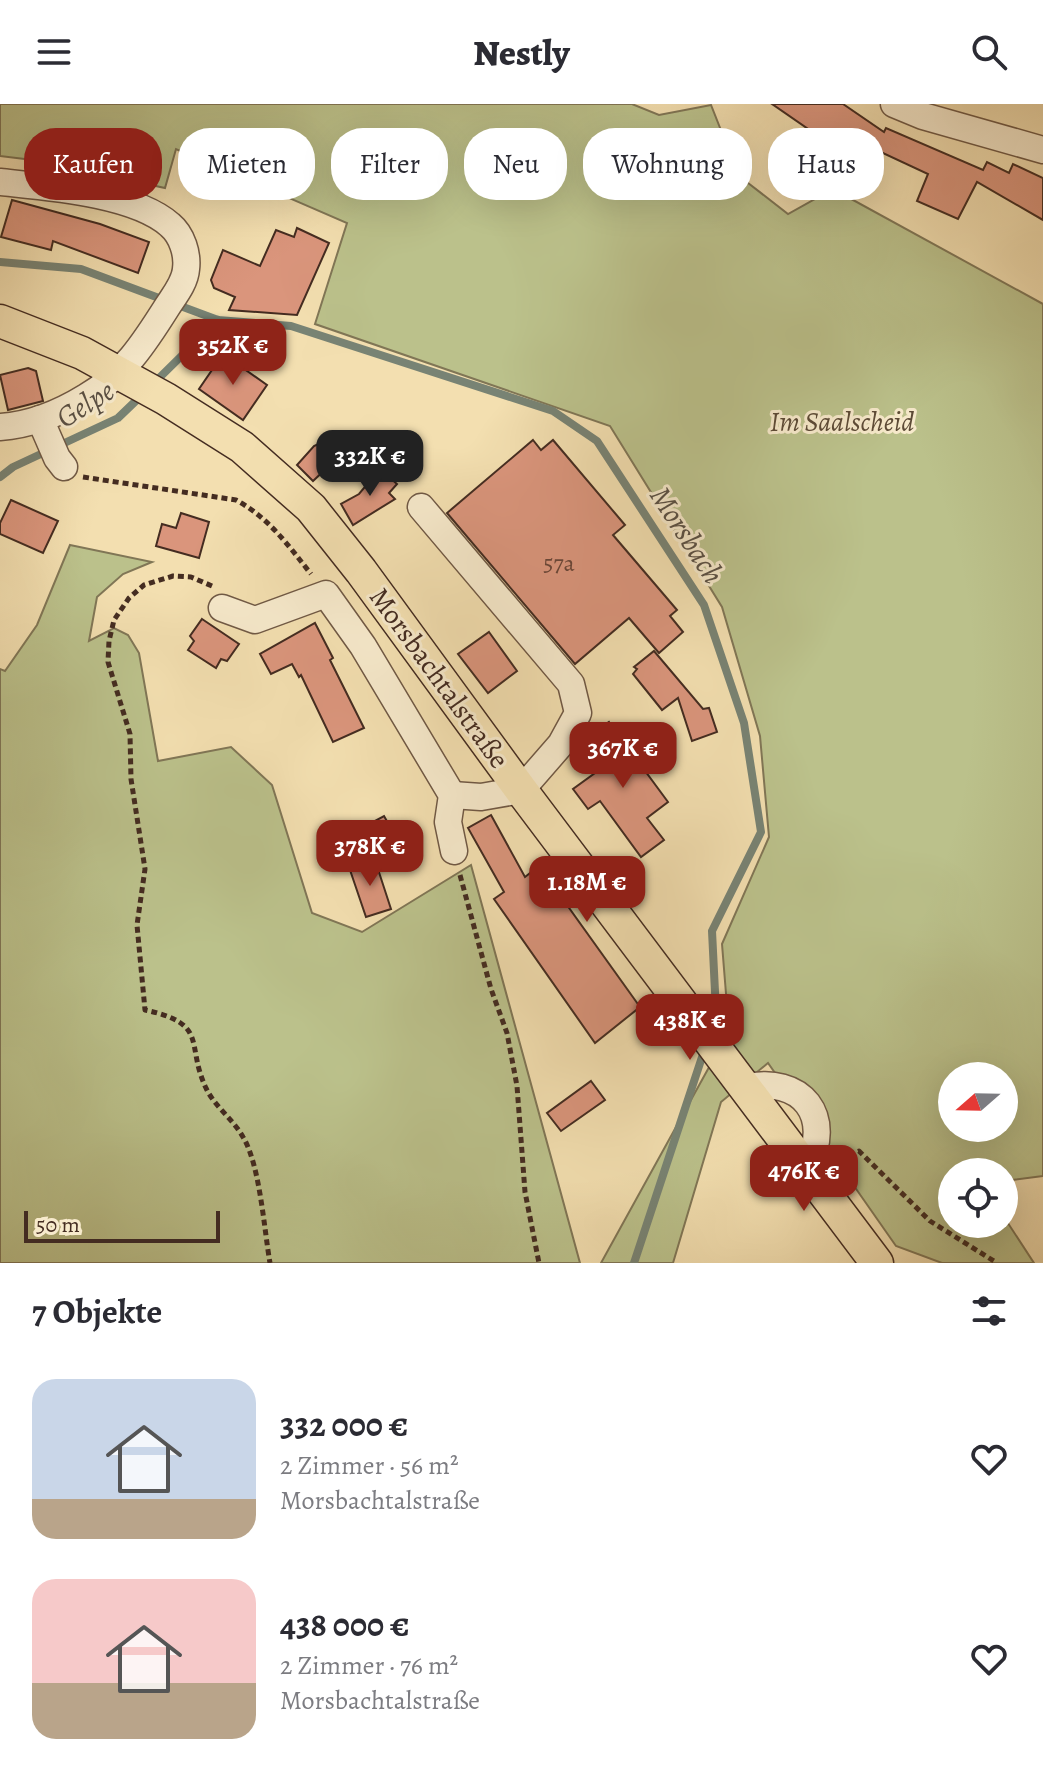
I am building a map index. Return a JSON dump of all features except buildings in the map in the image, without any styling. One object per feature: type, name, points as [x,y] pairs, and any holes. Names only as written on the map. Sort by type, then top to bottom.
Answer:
[{"type":"main road","points":[[0,321],[82,353],[127,378]]},
{"type":"main road","name":"Morsbachtalstraße","points":[[127,378],[242,447],[311,508],[877,1263]]},
{"type":"street","points":[[894,104],[923,116],[1043,150]]},
{"type":"street","points":[[0,182],[67,189],[156,215],[180,236],[185,250],[186,269],[181,285],[142,347],[127,378],[40,419],[0,427]]},
{"type":"street","points":[[40,419],[61,463]]},
{"type":"street","points":[[421,507],[571,684],[578,713],[561,744],[521,790],[481,797],[452,795]]},
{"type":"street","points":[[231,603],[255,620],[326,594],[363,646],[452,795],[448,822],[454,851]]},
{"type":"path","points":[[61,463],[76,475],[97,480],[236,500],[257,511],[274,527],[326,594]]},
{"type":"path","points":[[231,603],[191,577],[173,576],[144,585],[129,598],[114,620],[108,662],[130,734],[131,779],[145,869],[137,925],[145,1010],[164,1014],[185,1026],[194,1037],[206,1091],[244,1137],[253,1164],[270,1263]]},
{"type":"path","points":[[454,851],[491,989],[507,1033],[517,1086],[525,1192],[539,1263]]},
{"type":"path","points":[[847,1223],[841,1169],[844,1156],[859,1151],[930,1221],[997,1263]]},
{"type":"green space","name":"Im Saalscheid","points":[[0,104],[632,104],[659,115],[711,105],[720,128],[583,128],[583,200],[752,200],[752,186],[788,214],[813,200],[853,200],[1043,304],[1043,1176],[1018,1179],[1018,1158],[938,1158],[938,1238],[1018,1238],[1034,1263],[942,1263],[896,1246],[768,1063],[721,1102],[673,1263],[601,1263],[729,1031],[722,944],[769,837],[760,736],[722,607],[610,426],[315,324],[347,223],[294,200],[315,200],[315,128],[178,128],[178,150],[165,188],[162,187],[162,128],[24,128],[24,159],[0,156]]},
{"type":"green space","points":[[70,545],[152,562],[123,574],[97,597],[89,641],[114,628],[128,635],[139,653],[158,761],[231,747],[272,785],[312,913],[362,932],[471,865],[580,1263],[0,1263],[0,669],[5,671],[37,625]]},
{"type":"waterway","name":"Morsbach","points":[[0,262],[81,269],[218,320],[291,326],[553,411],[597,441],[704,605],[744,723],[761,832],[712,931],[716,1012],[711,1027]]},
{"type":"waterway","name":"Gelpe","points":[[153,384],[218,320]]},
{"type":"waterway","name":"Gelpe","points":[[0,477],[13,467],[118,418],[143,394]]},
{"type":"waterway","name":"Morsbach","points":[[634,1263],[705,1048]]}]
